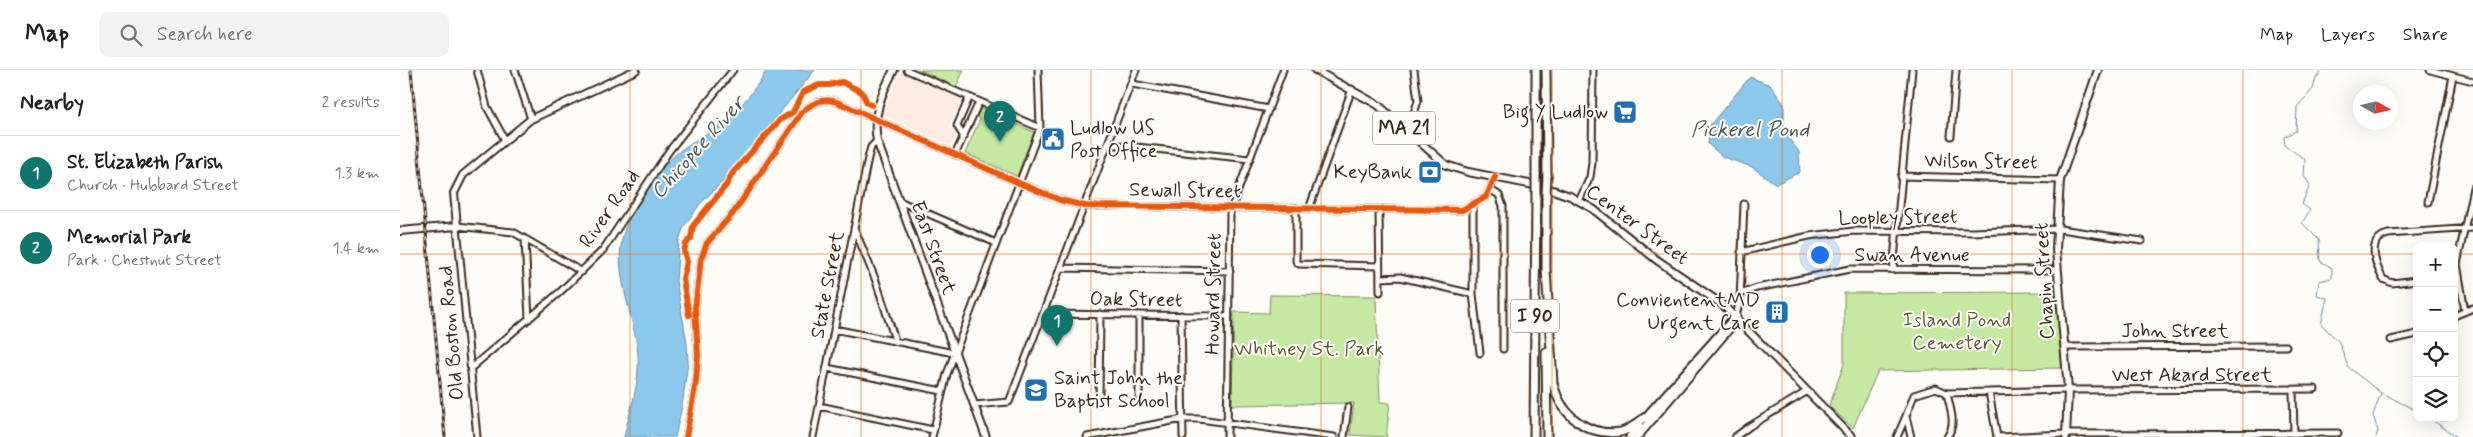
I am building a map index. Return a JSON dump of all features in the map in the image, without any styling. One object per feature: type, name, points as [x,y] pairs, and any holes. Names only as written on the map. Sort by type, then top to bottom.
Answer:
[{"type":"highway","name":"I 90","points":[[1534,437],[1536,70]]},
{"type":"highway","name":"I 90","points":[[1546,70],[1547,437]]},
{"type":"highway","points":[[1546,269],[1553,383],[1558,401],[1565,413],[1585,429],[1606,434],[1623,432],[1648,415]]},
{"type":"highway","points":[[1630,437],[1736,316]]},
{"type":"highway","points":[[1637,437],[1733,324],[1736,316]]},
{"type":"main road","points":[[400,225],[403,230],[457,226],[454,193],[459,179],[531,119],[636,70]]},
{"type":"main road","name":"East Street","points":[[894,70],[883,93],[875,119],[877,141],[986,437]]},
{"type":"main road","name":"Center Street","points":[[1315,70],[1378,105],[1446,165],[1544,187],[1579,201],[1607,219],[1657,260],[1719,302],[1736,316],[1806,392],[1852,437]]},
{"type":"main road","name":"Chapin Street","points":[[2066,436],[2068,390],[2057,270],[2060,180],[2098,70]]},
{"type":"street","points":[[477,70],[487,107],[506,140]]},
{"type":"street","points":[[515,70],[531,119]]},
{"type":"street","name":"River Road","points":[[471,368],[582,272],[618,232],[662,161],[733,70]]},
{"type":"street","points":[[907,70],[1040,128]]},
{"type":"street","points":[[932,437],[942,391],[954,353],[1040,128],[1038,70]]},
{"type":"street","points":[[974,405],[1009,402],[1136,70]]},
{"type":"street","name":"Howard Street","points":[[1227,437],[1232,207],[1283,70]]},
{"type":"street","points":[[1408,131],[1418,101],[1414,70]]},
{"type":"street","points":[[1579,201],[1590,177],[1592,163],[1593,70]]},
{"type":"street","points":[[1893,270],[1912,70]]},
{"type":"street","points":[[1951,136],[1956,70]]},
{"type":"street","points":[[2430,70],[2473,81]]},
{"type":"street","points":[[2428,202],[2454,76]]},
{"type":"street","points":[[1132,84],[1269,109]]},
{"type":"street","points":[[1309,209],[1352,89]]},
{"type":"street","points":[[964,137],[957,126],[969,98]]},
{"type":"street","name":"Sewall Street","points":[[686,437],[696,381],[697,283],[701,258],[708,243],[734,212],[802,112],[812,103],[833,100],[1019,184],[1053,197],[1085,206],[1454,211],[1473,206]]},
{"type":"street","points":[[956,155],[979,102]]},
{"type":"street","name":"State Street","points":[[813,437],[869,154],[871,147],[877,141]]},
{"type":"street","points":[[1108,144],[1250,159]]},
{"type":"street","name":"Wilson Street","points":[[1901,176],[2043,178],[2060,180]]},
{"type":"street","points":[[1480,353],[1473,294],[1473,206],[1486,197],[1491,190],[1495,177]]},
{"type":"street","points":[[2458,262],[2473,188]]},
{"type":"street","points":[[1491,190],[1499,195],[1503,206],[1503,349]]},
{"type":"street","points":[[898,201],[996,243]]},
{"type":"street","points":[[1736,316],[1740,294],[1744,204]]},
{"type":"street","points":[[1296,208],[1295,256],[1299,264],[1379,266]]},
{"type":"street","points":[[1379,210],[1380,292]]},
{"type":"street","points":[[457,226],[501,229],[513,232],[582,272]]},
{"type":"street","name":"Old Boston Road","points":[[457,226],[477,437]]},
{"type":"street","points":[[2413,280],[2392,283],[2383,278],[2374,253],[2374,246],[2378,239],[2388,234],[2473,228]]},
{"type":"street","points":[[854,229],[876,281],[895,340]]},
{"type":"street","name":"Loopley Street","points":[[1741,252],[1824,234],[1896,231],[1972,232],[2057,229],[2142,241]]},
{"type":"street","points":[[524,239],[528,319]]},
{"type":"street","points":[[1060,268],[1230,271]]},
{"type":"street","name":"Swan Avenue","points":[[1740,294],[1840,271],[2057,270]]},
{"type":"street","points":[[1381,278],[1400,277],[1473,294]]},
{"type":"street","points":[[2458,281],[2465,311]]},
{"type":"street","points":[[2458,314],[2473,308]]},
{"type":"street","name":"Oak Street","points":[[1043,314],[1229,316]]},
{"type":"street","points":[[1099,402],[1100,314]]},
{"type":"street","points":[[1139,402],[1140,315]]},
{"type":"street","points":[[1181,315],[1183,437]]},
{"type":"street","points":[[834,329],[954,353]]},
{"type":"street","points":[[2390,340],[2413,335]]},
{"type":"street","name":"John Street","points":[[2065,347],[2286,346]]},
{"type":"street","points":[[827,368],[942,391]]},
{"type":"street","name":"West Akard Street","points":[[1906,416],[1914,395],[1936,388],[1947,393],[2068,390],[2315,389]]},
{"type":"street","points":[[2293,390],[2294,434]]},
{"type":"street","points":[[1735,437],[1741,431],[1806,392]]},
{"type":"street","points":[[1989,392],[1997,437],[2338,433]]},
{"type":"street","points":[[1947,393],[1953,419],[1952,430],[1947,437]]},
{"type":"street","points":[[819,406],[933,430]]},
{"type":"street","points":[[1344,437],[1348,407]]},
{"type":"street","points":[[1897,437],[1906,416]]},
{"type":"street","points":[[1906,416],[1912,437]]},
{"type":"street","points":[[1087,437],[1183,419],[1226,421],[1334,437]]},
{"type":"shaded area","points":[[901,71],[962,99],[949,127],[957,134],[951,146],[881,114]]},
{"type":"green space","points":[[920,70],[964,70],[956,87]]},
{"type":"green space","points":[[981,108],[1034,132],[1017,176],[965,153],[980,119],[977,117]]},
{"type":"green space","name":"Island Pond Cemetery","points":[[2056,292],[2062,368],[1878,371],[1853,428],[1829,406],[1844,364],[1844,293]]},
{"type":"green space","name":"Whitney St. Park","points":[[1270,295],[1376,296],[1380,402],[1390,403],[1386,437],[1350,435],[1354,403],[1232,405],[1234,312],[1269,313]]},
{"type":"water","name":"Chicopee River","points":[[767,70],[815,70],[724,180],[700,204],[684,226],[679,240],[676,281],[687,343],[688,362],[682,406],[675,437],[624,437],[638,376],[636,340],[620,260],[621,244],[625,229],[637,205],[660,171],[688,145],[730,117],[747,98]]},
{"type":"water","name":"Pickerel Pond","points":[[1750,77],[1770,85],[1784,104],[1784,126],[1790,140],[1799,152],[1800,172],[1776,184],[1752,167],[1723,157],[1708,144],[1710,125]]},
{"type":"waterway","points":[[2323,70],[2316,78],[2313,89],[2297,107],[2296,131],[2284,137],[2285,146],[2305,159],[2304,176],[2310,185],[2302,204],[2310,210],[2302,223],[2319,240],[2320,261],[2332,268],[2332,278],[2319,281],[2317,295],[2327,298],[2321,324],[2339,342],[2348,367],[2381,393],[2373,415],[2378,431],[2376,437]]},
{"type":"waterway","points":[[2382,393],[2413,409]]},
{"type":"waterway","points":[[2435,422],[2457,437]]},
{"type":"railway","points":[[411,70],[445,437]]},
{"type":"cycle path","points":[[689,315],[683,279],[687,262],[684,251],[686,244],[691,238],[693,226],[727,184],[732,174],[780,120],[793,112],[803,92],[819,85],[842,82],[862,92],[867,103],[872,105]]},
{"type":"cycle path","points":[[686,437],[696,381],[698,354],[695,308],[701,259],[707,243],[734,212],[802,112],[818,102],[827,100],[837,102],[1019,183],[1060,200],[1085,206],[1462,210],[1486,197],[1495,177]]},
{"type":"place","name":"Big Y Ludlow","points":[[1625,112]]},
{"type":"place","name":"Ludlow US Post Office","points":[[1053,139]]},
{"type":"place","name":"Memorial Park","points":[[1000,142]]},
{"type":"place","name":"KeyBank","points":[[1430,172]]},
{"type":"place","name":"ConviententMD Urgent Care","points":[[1777,312]]},
{"type":"place","name":"St. Elizabeth Parish","points":[[1057,346]]},
{"type":"place","name":"Saint John the Baptist School","points":[[1036,390]]}]
